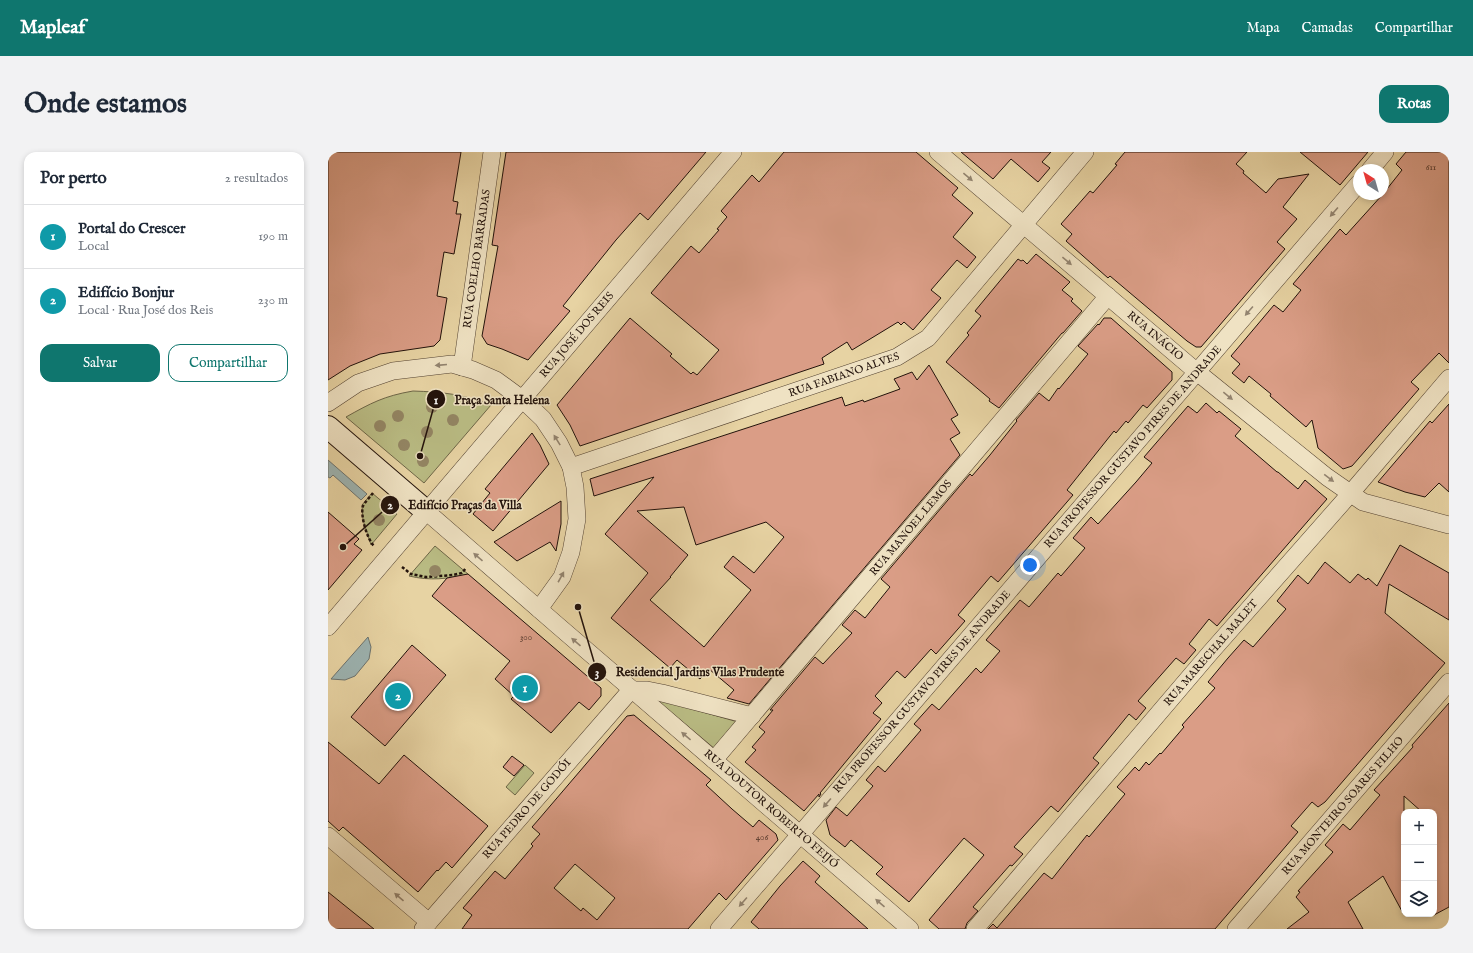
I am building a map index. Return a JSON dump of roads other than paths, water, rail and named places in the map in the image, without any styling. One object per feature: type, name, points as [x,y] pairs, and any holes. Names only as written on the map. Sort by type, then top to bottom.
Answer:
[{"type":"street","name":"RUA COELHO BARRADAS","points":[[462,367],[492,152]]},
{"type":"street","name":"RUA JOSÉ DOS REIS","points":[[328,627],[733,152]]},
{"type":"street","name":"RUA INÁCIO","points":[[938,152],[1197,372],[1350,494],[1363,502],[1449,525]]},
{"type":"street","name":"RUA FABIANO ALVES","points":[[571,467],[897,357],[928,338],[1085,152]]},
{"type":"street","points":[[1375,164],[1385,152]]},
{"type":"street","name":"RUA PROFESSOR GUSTAVO PIRES DE ANDRADE","points":[[719,929],[1353,190]]},
{"type":"street","name":"RUA MANOEL LEMOS","points":[[714,760],[1108,296]]},
{"type":"street","points":[[328,403],[358,383],[393,371],[452,364],[496,380],[522,400],[543,419],[559,443],[571,467],[575,487],[577,519],[571,552],[562,577],[539,609]]},
{"type":"street","name":"RUA MARECHAL MALET","points":[[975,929],[1210,653],[1350,494],[1449,378]]},
{"type":"street","name":"RUA DOUTOR ROBERTO FEIJÓ","points":[[328,428],[910,929]]},
{"type":"street","name":"RUA MONTEIRO SOARES FILHO","points":[[1236,929],[1449,682]]},
{"type":"street","points":[[631,690],[647,690],[662,693],[752,716]]},
{"type":"street","name":"RUA PEDRO DE GODÓI","points":[[426,926],[631,690]]},
{"type":"street","points":[[328,836],[426,926]]},
{"type":"water","points":[[328,460],[367,494],[361,500],[333,475],[330,478],[328,477]]},
{"type":"water","points":[[368,637],[371,647],[369,659],[355,676],[345,680],[331,679]]},
{"type":"place","name":"Praça Santa Helena","points":[[420,456]]},
{"type":"place","name":"Edifício Praças da Villa","points":[[343,547]]},
{"type":"place","name":"Residencial Jardins Vilas Prudente","points":[[578,607]]},
{"type":"place","name":"Portal do Crescer","points":[[525,688]]},
{"type":"place","name":"Edifício Bonjur","points":[[398,696]]}]
